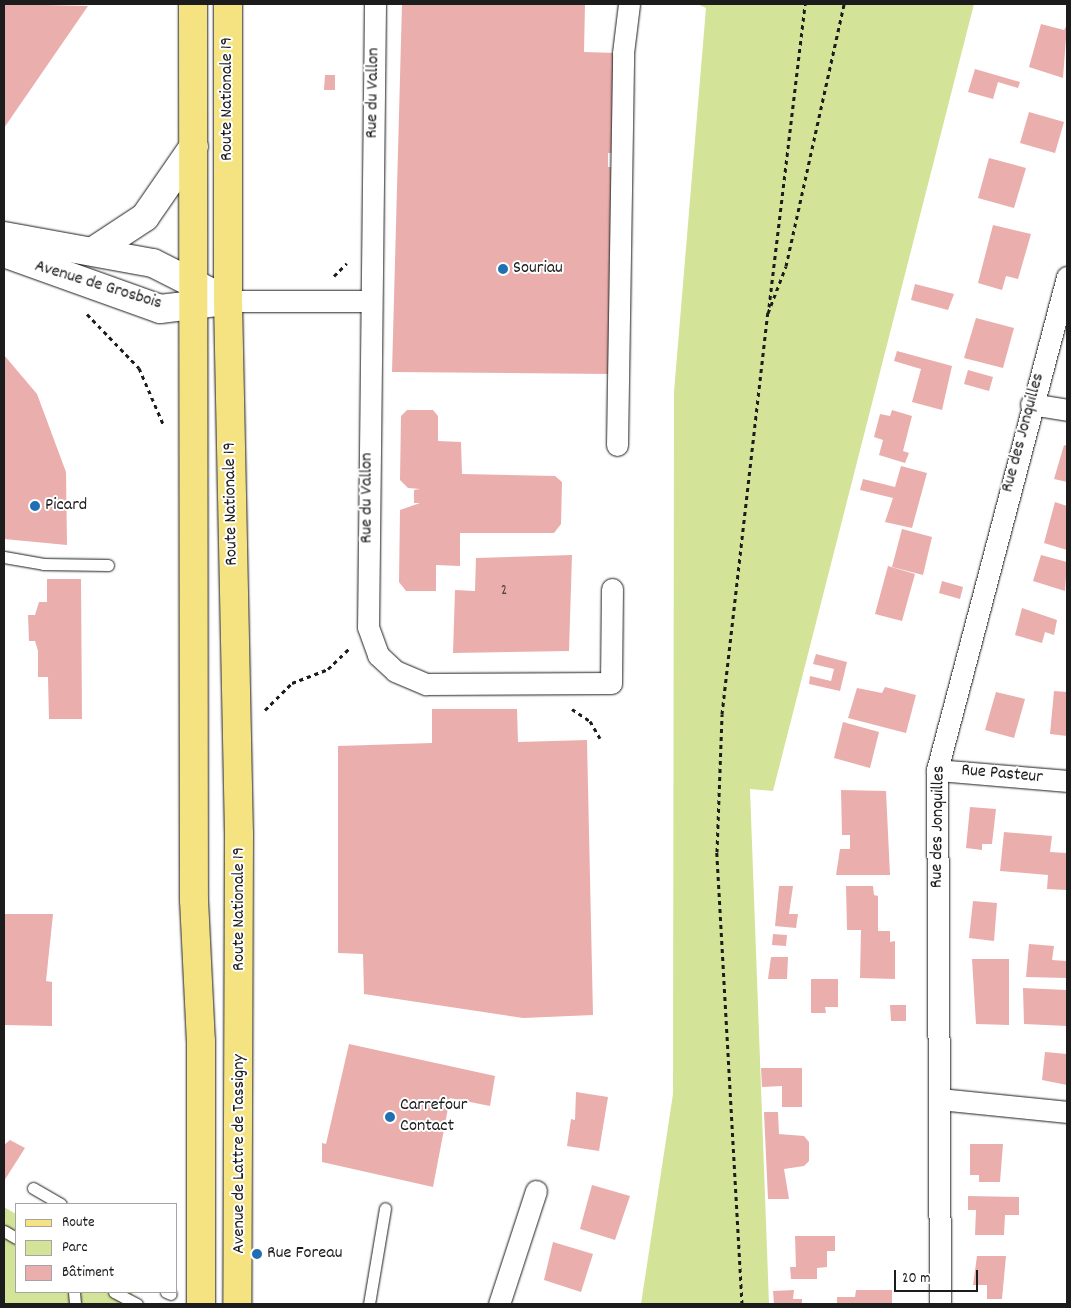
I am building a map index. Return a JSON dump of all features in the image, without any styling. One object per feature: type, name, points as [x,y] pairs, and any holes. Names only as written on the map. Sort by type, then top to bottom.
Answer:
[{"type":"main road","name":"Route Nationale 19","points":[[193,4],[194,857],[201,1041],[201,1304]]},
{"type":"main road","name":"Route Nationale 19","points":[[228,4],[228,301],[240,1004]]},
{"type":"main road","name":"Avenue de Lattre de Tassigny","points":[[238,1304],[240,1004]]},
{"type":"street","name":"Rue du Vallon","points":[[375,4],[368,301],[368,626],[378,655],[396,671],[426,684],[611,683],[612,590]]},
{"type":"street","points":[[617,445],[624,53],[629,4]]},
{"type":"street","points":[[95,250],[145,217],[194,146]]},
{"type":"street","name":"Avenue de Grosbois","points":[[4,236],[95,250],[153,263],[194,292],[228,301]]},
{"type":"street","name":"Avenue de Grosbois","points":[[4,252],[160,309],[194,292]]},
{"type":"street","name":"Rue des Jonquilles","points":[[940,1304],[937,770],[1031,404],[1067,276]]},
{"type":"street","points":[[228,301],[368,301]]},
{"type":"street","points":[[160,309],[193,343]]},
{"type":"street","points":[[1031,404],[1067,410]]},
{"type":"street","name":"Rue Pasteur","points":[[937,770],[1067,781]]},
{"type":"street","points":[[940,1099],[1067,1112]]},
{"type":"street","points":[[499,1304],[536,1191]]},
{"type":"lane","points":[[4,557],[43,564],[108,565]]},
{"type":"lane","points":[[33,1188],[59,1203]]},
{"type":"lane","points":[[369,1304],[385,1208]]},
{"type":"lane","points":[[4,1231],[15,1237]]},
{"type":"lane","points":[[116,1293],[137,1304]]},
{"type":"path","points":[[742,1304],[717,852],[730,625],[806,4]]},
{"type":"path","points":[[768,313],[786,266],[844,4]]},
{"type":"path","points":[[83,311],[139,368],[165,430]]},
{"type":"green space","points":[[697,4],[974,4],[773,791],[750,789],[769,1304],[641,1304],[673,1094],[674,392],[706,8]]},
{"type":"green space","points":[[4,1207],[15,1213],[15,1293],[132,1293],[133,1304],[4,1304]]},
{"type":"building","points":[[4,4],[88,6],[4,128]]},
{"type":"building","name":"Souriau","points":[[402,4],[585,4],[584,52],[616,53],[615,153],[608,153],[608,167],[614,167],[611,374],[392,372]]},
{"type":"building","points":[[1041,24],[1064,30],[1067,25],[1063,78],[1029,67]]},
{"type":"building","points":[[975,69],[1020,82],[1018,88],[998,82],[993,99],[968,92]]},
{"type":"building","points":[[325,75],[335,75],[335,90],[324,90]]},
{"type":"building","points":[[1029,112],[1064,122],[1055,153],[1020,143]]},
{"type":"building","points":[[989,158],[1026,168],[1014,208],[978,198]]},
{"type":"building","points":[[993,225],[1031,234],[1018,279],[1006,276],[1002,290],[978,283]]},
{"type":"building","points":[[915,284],[954,294],[948,310],[911,300]]},
{"type":"building","points":[[976,318],[1014,328],[1003,368],[964,358]]},
{"type":"building","points":[[897,351],[952,366],[942,410],[912,402],[921,369],[894,361]]},
{"type":"building","points":[[4,355],[37,394],[66,472],[67,545],[4,539]]},
{"type":"building","points":[[968,370],[993,377],[989,391],[964,384]]},
{"type":"building","points":[[407,410],[433,410],[438,416],[438,441],[461,442],[462,474],[555,476],[562,482],[561,524],[554,533],[460,533],[460,566],[436,565],[436,591],[406,591],[399,582],[400,510],[420,503],[414,503],[414,490],[420,489],[408,488],[400,480],[401,416]]},
{"type":"building","points":[[892,410],[912,416],[903,451],[909,453],[905,463],[879,455],[883,440],[874,437],[880,414],[890,416]]},
{"type":"building","points":[[1064,445],[1067,446],[1067,482],[1054,479]]},
{"type":"building","points":[[901,466],[927,473],[912,528],[885,522],[893,498],[860,490],[863,479],[895,487]]},
{"type":"building","points":[[1055,502],[1067,506],[1067,550],[1044,543]]},
{"type":"building","points":[[902,529],[932,537],[923,575],[892,567]]},
{"type":"building","points":[[572,555],[569,651],[453,653],[455,590],[475,591],[476,558]]},
{"type":"building","points":[[1041,555],[1067,562],[1065,591],[1033,581]]},
{"type":"building","points":[[888,566],[915,574],[902,621],[875,614]]},
{"type":"building","points":[[47,579],[81,579],[82,719],[49,719],[48,677],[38,677],[38,651],[35,641],[29,641],[28,615],[35,615],[39,602],[47,602]]},
{"type":"building","points":[[942,581],[963,587],[960,599],[939,593]]},
{"type":"building","points":[[1022,608],[1057,620],[1054,635],[1045,632],[1042,643],[1015,635]]},
{"type":"building","points":[[816,654],[847,662],[840,691],[809,684],[810,676],[831,681],[834,669],[813,664]]},
{"type":"building","points":[[885,687],[916,695],[906,733],[848,718],[857,688],[882,693]]},
{"type":"building","points":[[1054,691],[1067,692],[1067,736],[1050,734]]},
{"type":"building","points":[[996,692],[1025,699],[1014,738],[985,730]]},
{"type":"building","points":[[432,709],[517,709],[518,742],[587,740],[593,1015],[523,1018],[364,994],[363,954],[338,953],[338,746],[432,743]]},
{"type":"building","points":[[843,722],[879,732],[870,768],[834,758]]},
{"type":"building","points":[[841,790],[886,791],[890,875],[836,875],[840,849],[850,849],[850,835],[842,835]]},
{"type":"building","points":[[970,807],[996,809],[992,844],[982,844],[982,850],[966,848]]},
{"type":"building","points":[[1004,832],[1052,836],[1050,852],[1067,853],[1067,890],[1047,889],[1048,875],[1000,871]]},
{"type":"building","points":[[779,886],[793,886],[789,914],[798,914],[796,928],[775,926]]},
{"type":"building","points":[[846,886],[873,886],[874,895],[878,896],[878,931],[890,931],[890,942],[895,941],[895,979],[860,978],[861,930],[847,930]]},
{"type":"building","points":[[973,901],[997,903],[994,941],[969,938]]},
{"type":"building","points":[[4,914],[53,914],[46,981],[52,982],[52,1026],[4,1025]]},
{"type":"building","points":[[773,934],[787,935],[786,946],[772,945]]},
{"type":"building","points":[[1029,944],[1054,946],[1052,960],[1067,961],[1067,978],[1026,977]]},
{"type":"building","points":[[771,957],[788,957],[787,979],[768,979]]},
{"type":"building","points":[[972,959],[1009,959],[1009,1025],[976,1024]]},
{"type":"building","points":[[811,979],[838,979],[838,1007],[825,1007],[826,1013],[811,1013]]},
{"type":"building","points":[[1023,988],[1067,990],[1067,1026],[1024,1024]]},
{"type":"building","points":[[890,1005],[906,1005],[906,1021],[891,1021]]},
{"type":"building","name":"Carrefour Contact","points":[[349,1044],[495,1076],[490,1106],[450,1098],[433,1187],[322,1162],[322,1143],[326,1144]]},
{"type":"building","points":[[1045,1052],[1067,1054],[1067,1085],[1042,1080]]},
{"type":"building","points":[[761,1068],[802,1068],[802,1107],[782,1107],[782,1086],[762,1087]]},
{"type":"building","points":[[576,1092],[608,1097],[599,1151],[567,1146],[571,1119],[575,1120]]},
{"type":"building","points":[[764,1112],[778,1112],[779,1134],[804,1136],[809,1142],[809,1161],[804,1166],[784,1169],[789,1199],[768,1199]]},
{"type":"building","points":[[10,1140],[25,1148],[4,1181],[4,1145]]},
{"type":"building","points":[[970,1144],[1003,1144],[1000,1182],[979,1182],[979,1175],[970,1175]]},
{"type":"building","points":[[592,1185],[630,1196],[615,1240],[580,1229]]},
{"type":"building","points":[[968,1196],[1019,1197],[1019,1215],[1005,1215],[1004,1235],[975,1235],[976,1210],[968,1210]]},
{"type":"building","points":[[795,1236],[835,1236],[835,1251],[827,1251],[827,1267],[817,1268],[817,1279],[791,1279],[790,1267],[796,1267]]},
{"type":"building","points":[[553,1242],[593,1254],[581,1292],[544,1280]]},
{"type":"building","points":[[977,1256],[1006,1256],[1002,1299],[987,1299],[987,1285],[973,1285]]},
{"type":"building","points":[[794,1290],[793,1299],[802,1299],[802,1304],[774,1304],[773,1291]]},
{"type":"building","points":[[856,1290],[892,1290],[892,1304],[837,1304],[837,1297],[855,1297]]},
{"type":"place","name":"Souriau","points":[[503,269]]},
{"type":"place","name":"Picard","points":[[35,506]]},
{"type":"place","name":"Carrefour Contact","points":[[390,1117]]},
{"type":"place","name":"Rue Foreau","points":[[257,1254]]}]
